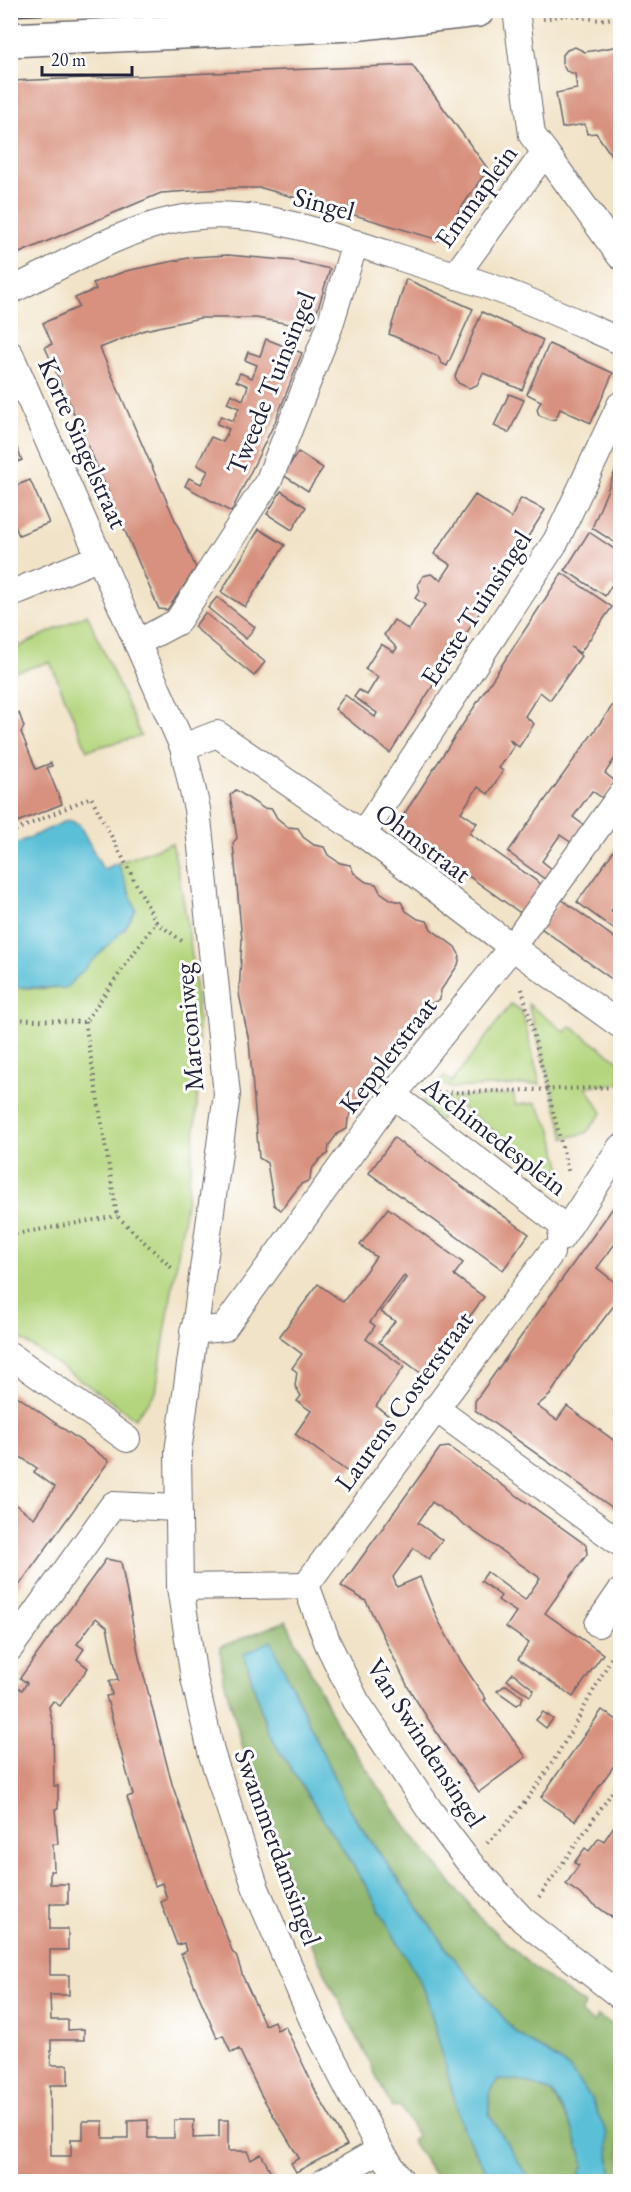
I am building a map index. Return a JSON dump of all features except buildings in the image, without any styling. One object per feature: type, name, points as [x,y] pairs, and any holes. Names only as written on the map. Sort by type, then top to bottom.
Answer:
[{"type":"main road","points":[[10,40],[353,24],[478,10]]},
{"type":"street","name":"Emmaplein","points":[[516,10],[532,135],[621,256]]},
{"type":"street","name":"Emmaplein","points":[[455,276],[545,152]]},
{"type":"street","name":"Singel","points":[[10,291],[136,231],[174,219],[215,215],[255,217],[355,243],[515,296],[621,341]]},
{"type":"street","name":"Tweede Tuinsingel","points":[[137,643],[177,622],[269,480],[329,328],[355,243]]},
{"type":"street","name":"Korte Singelstraat","points":[[10,354],[100,557]]},
{"type":"street","name":"Eerste Tuinsingel","points":[[363,834],[556,542],[621,405]]},
{"type":"street","name":"Marconiweg","points":[[100,557],[183,747],[197,809],[227,1094],[178,1452],[177,1508]]},
{"type":"street","points":[[10,594],[100,557]]},
{"type":"street","name":"Ohmstraat","points":[[183,747],[218,734],[363,834],[512,947],[621,1025]]},
{"type":"street","name":"Kepplerstraat","points":[[193,1331],[224,1328],[393,1095],[512,947],[621,796]]},
{"type":"street","name":"Archimedesplein","points":[[393,1095],[565,1233]]},
{"type":"street","name":"Laurens Costerstraat","points":[[306,1585],[565,1233],[619,1153]]},
{"type":"street","points":[[10,1355],[127,1439]]},
{"type":"street","points":[[435,1408],[621,1543]]},
{"type":"street","points":[[10,1648],[113,1505],[177,1508]]},
{"type":"street","name":"Swammerdamsingel","points":[[177,1508],[180,1587],[194,1678],[212,1755],[255,1886],[312,2019],[380,2150],[402,2181]]},
{"type":"street","points":[[180,1587],[306,1585]]},
{"type":"street","name":"Van Swindensingel","points":[[306,1585],[328,1644],[357,1701],[431,1812],[468,1861],[523,1920],[621,1996]]},
{"type":"street","points":[[598,1624],[621,1593]]},
{"type":"street","points":[[324,2181],[380,2150]]},
{"type":"path","points":[[10,833],[91,797],[156,922],[213,966]]},
{"type":"path","points":[[156,922],[85,1022],[117,1216],[199,1293]]},
{"type":"path","name":"Archimedesplein","points":[[512,947],[546,1089],[565,1233]]},
{"type":"path","points":[[10,1018],[85,1022]]},
{"type":"path","name":"Archimedesplein","points":[[393,1095],[621,1087]]},
{"type":"path","points":[[10,1235],[117,1216]]},
{"type":"path","points":[[468,1861],[505,1827],[549,1767],[617,1648],[598,1624]]},
{"type":"path","points":[[523,1920],[621,1781]]},
{"type":"green space","points":[[87,614],[141,736],[87,750],[50,662],[15,672],[11,671],[10,651]]},
{"type":"green space","points":[[172,843],[193,964],[198,1025],[198,1086],[186,1201],[156,1392],[135,1418],[11,1332],[11,987],[47,989],[136,910],[118,863]]},
{"type":"green space","points":[[511,1004],[522,1011],[540,1084],[451,1088],[439,1082],[444,1076],[452,1082]]},
{"type":"green space","points":[[528,1004],[565,1032],[570,1026],[620,1062],[620,1084],[586,1086],[602,1113],[586,1133],[565,1138]]},
{"type":"green space","points":[[514,1094],[515,1105],[536,1103],[552,1131],[565,1183],[454,1102],[439,1121],[419,1106],[426,1099]]},
{"type":"green space","points":[[286,1621],[337,1725],[406,1827],[482,1920],[534,1968],[585,2005],[581,2014],[594,2023],[598,2016],[620,2031],[620,2181],[612,2181],[607,2134],[590,2097],[568,2067],[515,2032],[449,1952],[347,1806],[290,1681],[244,1655],[268,1733],[365,1884],[425,1991],[463,2130],[493,2181],[438,2181],[411,2140],[417,2135],[400,2106],[392,2108],[314,1950],[254,1786],[223,1677],[220,1647]]},
{"type":"green space","points":[[498,2080],[524,2081],[551,2092],[573,2130],[584,2164],[579,2180],[528,2180],[489,2114],[489,2094]]},
{"type":"water","points":[[68,820],[79,824],[103,869],[118,863],[136,910],[126,927],[66,988],[11,987],[11,846]]},
{"type":"water","points":[[271,1641],[347,1806],[368,1837],[449,1952],[515,2032],[568,2067],[590,2097],[607,2134],[612,2181],[577,2181],[584,2164],[573,2130],[552,2092],[524,2081],[498,2080],[489,2094],[489,2114],[530,2181],[493,2181],[463,2130],[425,1991],[365,1884],[268,1733],[244,1654]]},
{"type":"tram line","points":[[10,16],[141,10]]}]
